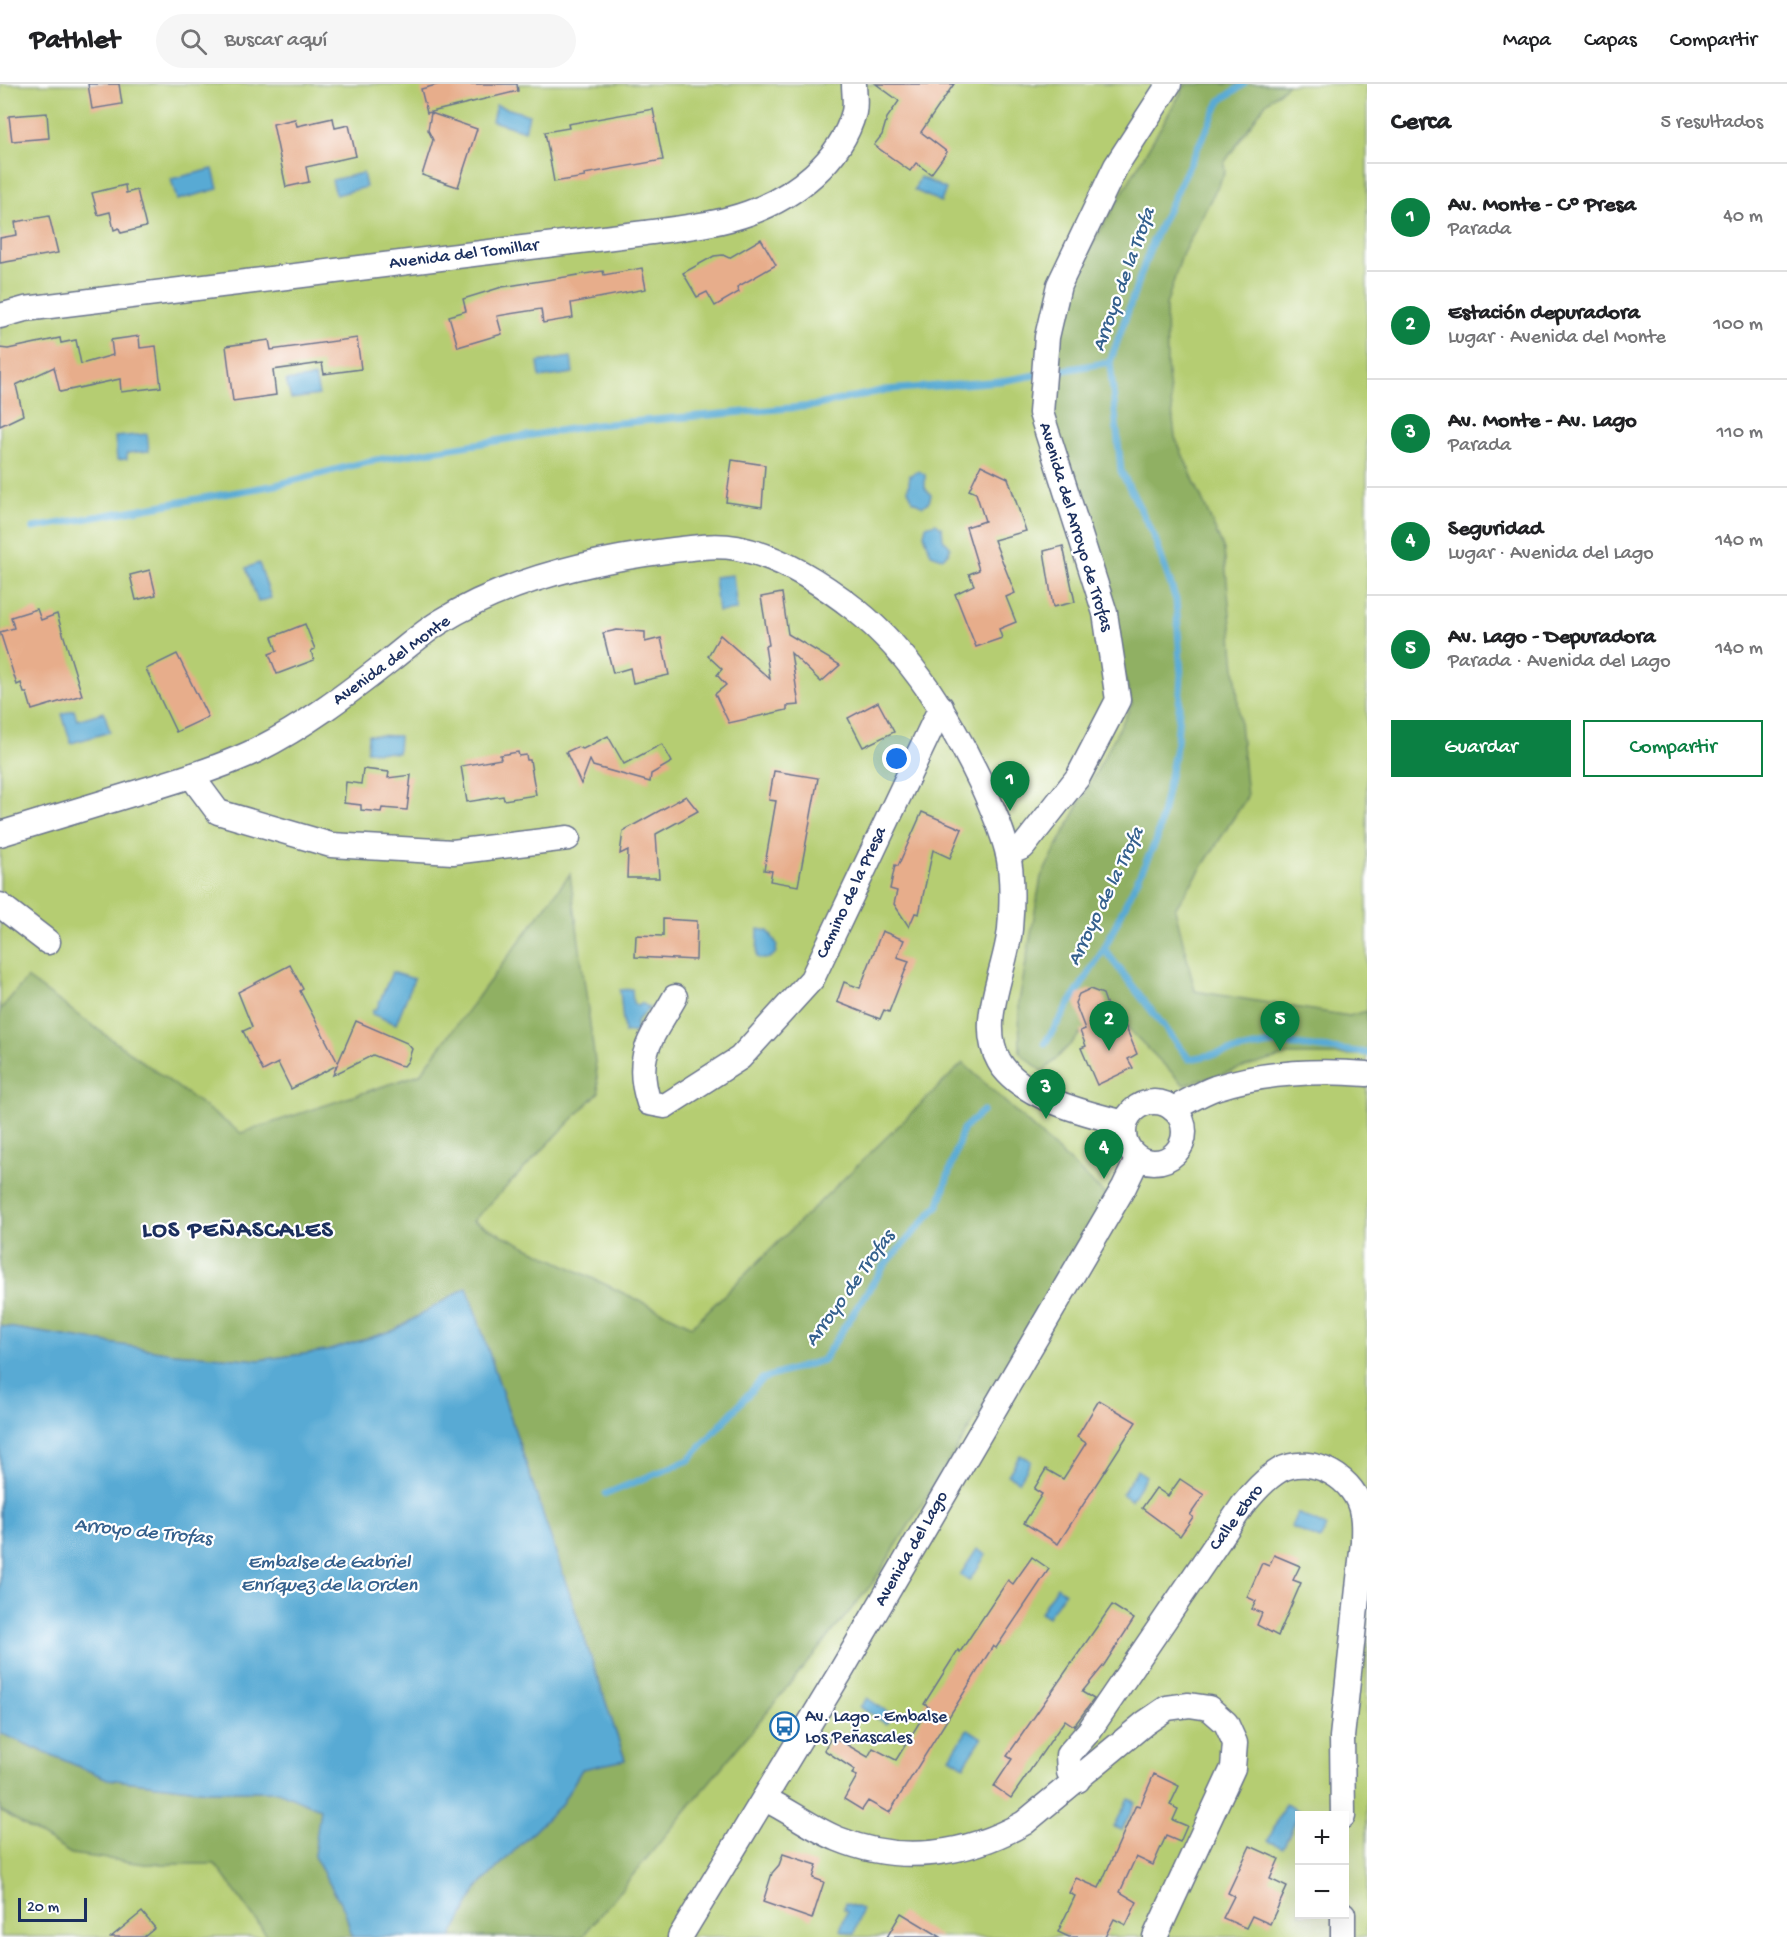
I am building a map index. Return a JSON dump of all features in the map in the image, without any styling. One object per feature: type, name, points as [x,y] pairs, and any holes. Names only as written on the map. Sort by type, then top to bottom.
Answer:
[{"type":"street","name":"Avenida del Tomillar","points":[[0,316],[48,306],[711,224],[748,214],[782,199],[815,174],[836,150],[854,111],[854,84]]},
{"type":"street","name":"Avenida del Arroyo de Trofas","points":[[1008,853],[1023,847],[1078,777],[1118,700],[1105,613],[1041,413],[1047,337],[1059,285],[1116,166],[1169,84]]},
{"type":"street","name":"Avenida del Monte","points":[[0,834],[194,775],[255,751],[306,723],[439,622],[497,592],[555,573],[622,557],[696,547],[737,548],[776,561],[819,583],[882,633],[941,706],[996,816],[1008,853],[1010,931],[991,1024],[993,1044],[1000,1062],[1013,1079],[1035,1093],[1091,1115],[1125,1123]]},
{"type":"street","name":"Camino de la Presa","points":[[675,997],[643,1054],[642,1081],[649,1103],[665,1106],[740,1058],[812,979],[941,706]]},
{"type":"street","points":[[194,775],[198,785],[218,812],[331,845],[453,852],[568,838]]},
{"type":"street","points":[[0,905],[48,942]]},
{"type":"street","points":[[1173,1109],[1215,1088],[1283,1073],[1327,1071],[1367,1074]]},
{"type":"street","points":[[1151,1102],[1163,1103],[1173,1109],[1181,1119],[1184,1132],[1182,1144],[1174,1155],[1163,1161],[1150,1162],[1138,1158],[1128,1149],[1124,1136],[1125,1123],[1131,1112],[1151,1102]]},
{"type":"street","name":"Avenida del Lago","points":[[680,1937],[765,1799],[1118,1197],[1138,1158]]},
{"type":"street","name":"Calle Ebro","points":[[1024,1823],[1068,1755],[1089,1731],[1243,1505],[1261,1484],[1282,1469],[1306,1464],[1329,1470],[1350,1488],[1362,1512],[1363,1542],[1342,1737],[1343,1811]]},
{"type":"street","points":[[765,1799],[837,1839],[865,1849],[896,1854],[933,1854],[970,1847],[1024,1823],[1145,1723],[1167,1708],[1189,1705],[1209,1708],[1227,1723],[1235,1743],[1233,1768],[1155,1937]]},
{"type":"street","points":[[1089,1731],[1097,1764]]},
{"type":"street","points":[[1068,1755],[1070,1772],[1078,1780]]},
{"type":"street","points":[[1343,1919],[1343,1937]]},
{"type":"green space","points":[[0,84],[1367,84],[1367,1937],[0,1937]]},
{"type":"green space","points":[[1186,84],[1288,84],[1266,103],[1224,163],[1225,172],[1182,255],[1166,305],[1167,365],[1175,437],[1224,550],[1247,797],[1175,909],[1195,991],[1349,1016],[1367,1011],[1367,1055],[1288,1055],[1184,1085],[1107,1007],[1043,1072],[1020,1053],[1019,1002],[1041,877],[1132,704],[1048,412],[1062,296]]},
{"type":"green space","points":[[570,874],[599,1092],[473,1221],[692,1326],[963,1063],[1112,1201],[872,1584],[582,1937],[451,1937],[479,1886],[562,1803],[582,1769],[625,1760],[467,1287],[395,1330],[327,1351],[259,1360],[172,1353],[0,1326],[0,1010],[27,978],[241,1133],[420,1074]]},
{"type":"green space","points":[[0,1733],[108,1779],[208,1791],[279,1791],[321,1809],[314,1856],[345,1911],[352,1937],[268,1937],[215,1864],[145,1864],[71,1854],[0,1810]]},
{"type":"water","points":[[496,105],[529,115],[525,131],[492,121]]},
{"type":"water","points":[[213,169],[218,189],[177,200],[171,179]]},
{"type":"water","points":[[363,173],[366,187],[336,195],[332,180]]},
{"type":"water","points":[[920,177],[946,189],[941,202],[914,190]]},
{"type":"water","points":[[571,357],[573,373],[540,378],[538,362]]},
{"type":"water","points":[[315,377],[319,395],[291,399],[286,381]]},
{"type":"water","points":[[147,434],[149,451],[127,453],[127,459],[117,460],[115,437]]},
{"type":"water","points":[[919,471],[925,475],[925,488],[931,495],[929,502],[923,506],[913,501],[908,490],[910,475]]},
{"type":"water","points":[[936,523],[942,528],[943,539],[950,547],[948,554],[942,558],[931,554],[924,534],[926,526]]},
{"type":"water","points":[[259,563],[271,598],[258,602],[246,568]]},
{"type":"water","points":[[733,575],[737,610],[718,612],[714,577]]},
{"type":"water","points":[[74,710],[77,720],[104,712],[110,732],[71,743],[62,714]]},
{"type":"water","points":[[368,735],[399,736],[398,753],[367,751]]},
{"type":"water","points":[[758,929],[768,931],[777,944],[776,952],[770,958],[757,957]]},
{"type":"water","points":[[392,972],[414,979],[396,1024],[372,1014],[373,1010],[376,1010]]},
{"type":"water","points":[[632,989],[633,1004],[638,1006],[641,1003],[650,1008],[636,1021],[636,1032],[624,1033],[620,990]]},
{"type":"water","name":"Embalse de Gabriel Enríquez de la Orden","points":[[467,1287],[625,1760],[582,1769],[562,1803],[479,1886],[451,1937],[352,1937],[345,1911],[314,1856],[320,1809],[278,1791],[208,1791],[108,1779],[0,1733],[0,1326],[172,1353],[259,1360],[327,1351],[395,1330]]},
{"type":"water","points":[[1020,1455],[1031,1461],[1019,1482],[1008,1475]]},
{"type":"water","points":[[1137,1470],[1146,1476],[1131,1500],[1122,1494]]},
{"type":"water","points":[[1297,1513],[1326,1527],[1320,1540],[1291,1527]]},
{"type":"water","points":[[977,1549],[986,1555],[969,1581],[960,1575]]},
{"type":"water","points":[[1057,1586],[1065,1592],[1048,1617],[1040,1612]]},
{"type":"water","points":[[867,1698],[892,1715],[886,1724],[860,1707]]},
{"type":"water","points":[[968,1729],[982,1738],[964,1766],[950,1757]]},
{"type":"water","points":[[1128,1799],[1136,1802],[1122,1830],[1114,1827]]},
{"type":"water","points":[[1285,1804],[1300,1811],[1295,1811],[1295,1822],[1283,1848],[1268,1841]]},
{"type":"water","points":[[845,1903],[862,1909],[854,1934],[840,1930],[847,1911],[843,1909]]},
{"type":"building","points":[[88,84],[119,84],[122,104],[92,109]]},
{"type":"building","points":[[440,84],[517,84],[518,91],[427,113],[421,89]]},
{"type":"building","points":[[876,84],[954,84],[921,132],[947,152],[931,174],[916,163],[910,171],[874,145],[882,135],[887,118],[899,101]]},
{"type":"building","points":[[653,109],[663,160],[584,174],[585,177],[554,182],[545,132],[569,128],[568,124]]},
{"type":"building","points":[[47,113],[49,138],[12,141],[9,116]]},
{"type":"building","points":[[431,113],[477,129],[458,187],[422,175],[433,140],[428,130]]},
{"type":"building","points":[[333,118],[335,128],[349,125],[356,156],[306,167],[309,182],[286,187],[273,124],[295,119],[297,126]]},
{"type":"building","points":[[125,185],[126,193],[137,190],[146,227],[121,233],[119,228],[114,230],[110,212],[98,215],[92,193]]},
{"type":"building","points":[[49,216],[58,253],[0,263],[0,238],[17,235],[15,222]]},
{"type":"building","points":[[761,239],[776,265],[737,287],[739,292],[715,306],[707,292],[697,297],[683,273],[714,256],[723,255],[729,258]]},
{"type":"building","points":[[642,268],[646,289],[571,303],[573,318],[543,323],[541,309],[497,316],[502,334],[458,347],[449,316],[466,311],[463,299],[502,287],[603,271],[604,275]]},
{"type":"building","points":[[139,336],[140,348],[156,346],[161,387],[121,392],[120,379],[60,392],[54,367],[16,385],[23,415],[0,426],[0,348],[8,349],[60,338],[61,343],[76,340],[81,364],[113,355],[111,340]]},
{"type":"building","points":[[357,338],[361,369],[324,374],[322,363],[273,370],[276,395],[233,401],[226,346],[269,340],[271,350]]},
{"type":"building","points":[[732,460],[765,465],[762,507],[726,502]]},
{"type":"building","points":[[981,465],[1008,478],[1026,531],[994,540],[1015,593],[1006,597],[1016,622],[999,629],[1002,638],[976,647],[955,594],[974,585],[969,574],[979,570],[966,527],[985,521],[976,493],[969,490]]},
{"type":"building","points":[[1063,546],[1075,602],[1053,607],[1044,551]]},
{"type":"building","points":[[150,570],[156,595],[136,600],[130,575]]},
{"type":"building","points":[[782,593],[788,634],[840,665],[821,682],[791,653],[799,705],[787,706],[787,710],[729,723],[715,694],[726,685],[717,675],[722,669],[708,656],[720,635],[770,679],[765,646],[769,645],[761,597]]},
{"type":"building","points":[[37,609],[41,620],[57,614],[82,695],[32,710],[21,683],[17,685],[0,632],[14,628],[11,617]]},
{"type":"building","points":[[305,624],[315,649],[311,651],[314,660],[277,674],[269,654],[277,651],[272,637]]},
{"type":"building","points":[[617,630],[645,632],[645,642],[661,638],[669,675],[633,683],[630,668],[613,673],[603,633]]},
{"type":"building","points":[[177,654],[208,717],[176,732],[146,669]]},
{"type":"building","points":[[878,702],[894,732],[863,747],[848,718]]},
{"type":"building","points":[[608,736],[624,764],[662,744],[672,762],[651,774],[650,782],[593,766],[590,760],[581,784],[566,752],[577,747],[583,749]]},
{"type":"building","points":[[518,752],[519,756],[526,755],[527,760],[530,760],[536,795],[504,800],[503,796],[467,802],[461,766],[501,759],[500,755]]},
{"type":"building","points":[[363,769],[389,772],[388,778],[411,775],[407,810],[382,808],[381,812],[361,810],[361,805],[344,803],[346,782],[361,784]]},
{"type":"building","points":[[774,771],[818,778],[798,886],[770,881],[772,871],[764,870],[776,801],[769,800]]},
{"type":"building","points":[[686,796],[698,811],[656,834],[659,878],[627,878],[628,850],[620,854],[623,831]]},
{"type":"building","points":[[922,812],[962,829],[950,858],[933,850],[919,914],[915,913],[909,927],[894,904],[897,891],[890,889],[895,865],[898,866]]},
{"type":"building","points":[[663,919],[697,921],[696,960],[635,957],[636,935],[663,936]]},
{"type":"building","points":[[882,931],[904,940],[897,957],[909,961],[889,1012],[884,1010],[880,1019],[837,1002],[844,982],[860,988]]},
{"type":"building","points":[[290,965],[303,989],[300,991],[338,1063],[356,1021],[407,1043],[412,1049],[404,1066],[373,1055],[333,1075],[337,1065],[291,1089],[278,1063],[263,1071],[243,1031],[252,1027],[238,992]]},
{"type":"building","points":[[1090,989],[1103,994],[1111,1017],[1120,1013],[1137,1054],[1128,1059],[1133,1068],[1097,1085],[1081,1048],[1086,1046],[1080,1031],[1085,1029],[1075,1003],[1079,994]]},
{"type":"building","points":[[1099,1400],[1136,1422],[1058,1544],[1024,1523],[1042,1494],[1034,1489],[1046,1469],[1063,1479],[1086,1443],[1077,1437]]},
{"type":"building","points":[[1180,1479],[1204,1495],[1190,1515],[1193,1517],[1180,1536],[1142,1508],[1156,1488],[1168,1496]]},
{"type":"building","points":[[1274,1555],[1300,1566],[1293,1580],[1301,1583],[1278,1636],[1257,1625],[1262,1613],[1252,1609],[1256,1601],[1247,1597],[1262,1563],[1269,1566]]},
{"type":"building","points":[[1032,1557],[1049,1569],[996,1648],[993,1646],[889,1813],[868,1801],[862,1810],[844,1799],[857,1776],[852,1774],[855,1770],[824,1750],[832,1736],[868,1757],[873,1748],[896,1760],[929,1707],[924,1704],[958,1650],[960,1652],[1008,1580],[1013,1584]]},
{"type":"building","points":[[1112,1605],[1134,1619],[1104,1665],[1082,1692],[1094,1699],[1074,1726],[1065,1720],[1011,1798],[994,1786],[1012,1759],[1007,1756]]},
{"type":"building","points":[[1154,1774],[1179,1786],[1170,1805],[1178,1809],[1173,1820],[1187,1826],[1180,1842],[1166,1836],[1153,1865],[1136,1857],[1120,1892],[1137,1902],[1126,1925],[1114,1919],[1105,1937],[1069,1937],[1058,1932],[1075,1896],[1069,1893],[1076,1878],[1099,1888],[1136,1805],[1140,1806]]},
{"type":"building","points":[[1250,1846],[1279,1859],[1270,1879],[1287,1887],[1270,1924],[1252,1916],[1246,1928],[1223,1918],[1234,1896],[1228,1893]]},
{"type":"building","points":[[783,1854],[817,1865],[813,1878],[824,1882],[812,1919],[763,1902],[772,1873],[779,1865]]},
{"type":"building","points":[[142,1912],[155,1928],[144,1937],[111,1937]]},
{"type":"building","points":[[901,1913],[941,1937],[887,1937]]},
{"type":"waterway","name":"Arroyo de la Trofa","points":[[1045,1043],[1104,949],[1157,839],[1177,742],[1181,675],[1176,600],[1154,536],[1121,471],[1110,362],[1152,243],[1220,101],[1244,84]]},
{"type":"waterway","points":[[33,528],[276,485],[370,461],[595,425],[813,406],[885,390],[1002,381],[1110,362]]},
{"type":"waterway","points":[[1104,949],[1189,1059],[1277,1043],[1367,1053]]},
{"type":"waterway","name":"Arroyo de Trofas","points":[[606,1494],[689,1460],[762,1379],[823,1360],[884,1266],[939,1204],[963,1129],[983,1111]]},
{"type":"place","name":"Av. Monte - Cº Presa","points":[[1010,811]]},
{"type":"place","name":"Estación depuradora","points":[[1109,1051]]},
{"type":"place","name":"Av. Lago - Depuradora","points":[[1280,1051]]},
{"type":"place","name":"Av. Monte - Av. Lago","points":[[1046,1119]]},
{"type":"place","name":"Seguridad","points":[[1104,1179]]},
{"type":"place","name":"Av. Lago - Embalse Los Peñascales","points":[[784,1727]]},
{"type":"district","name":"LOS PEÑASCALES","points":[[238,1231]]}]
